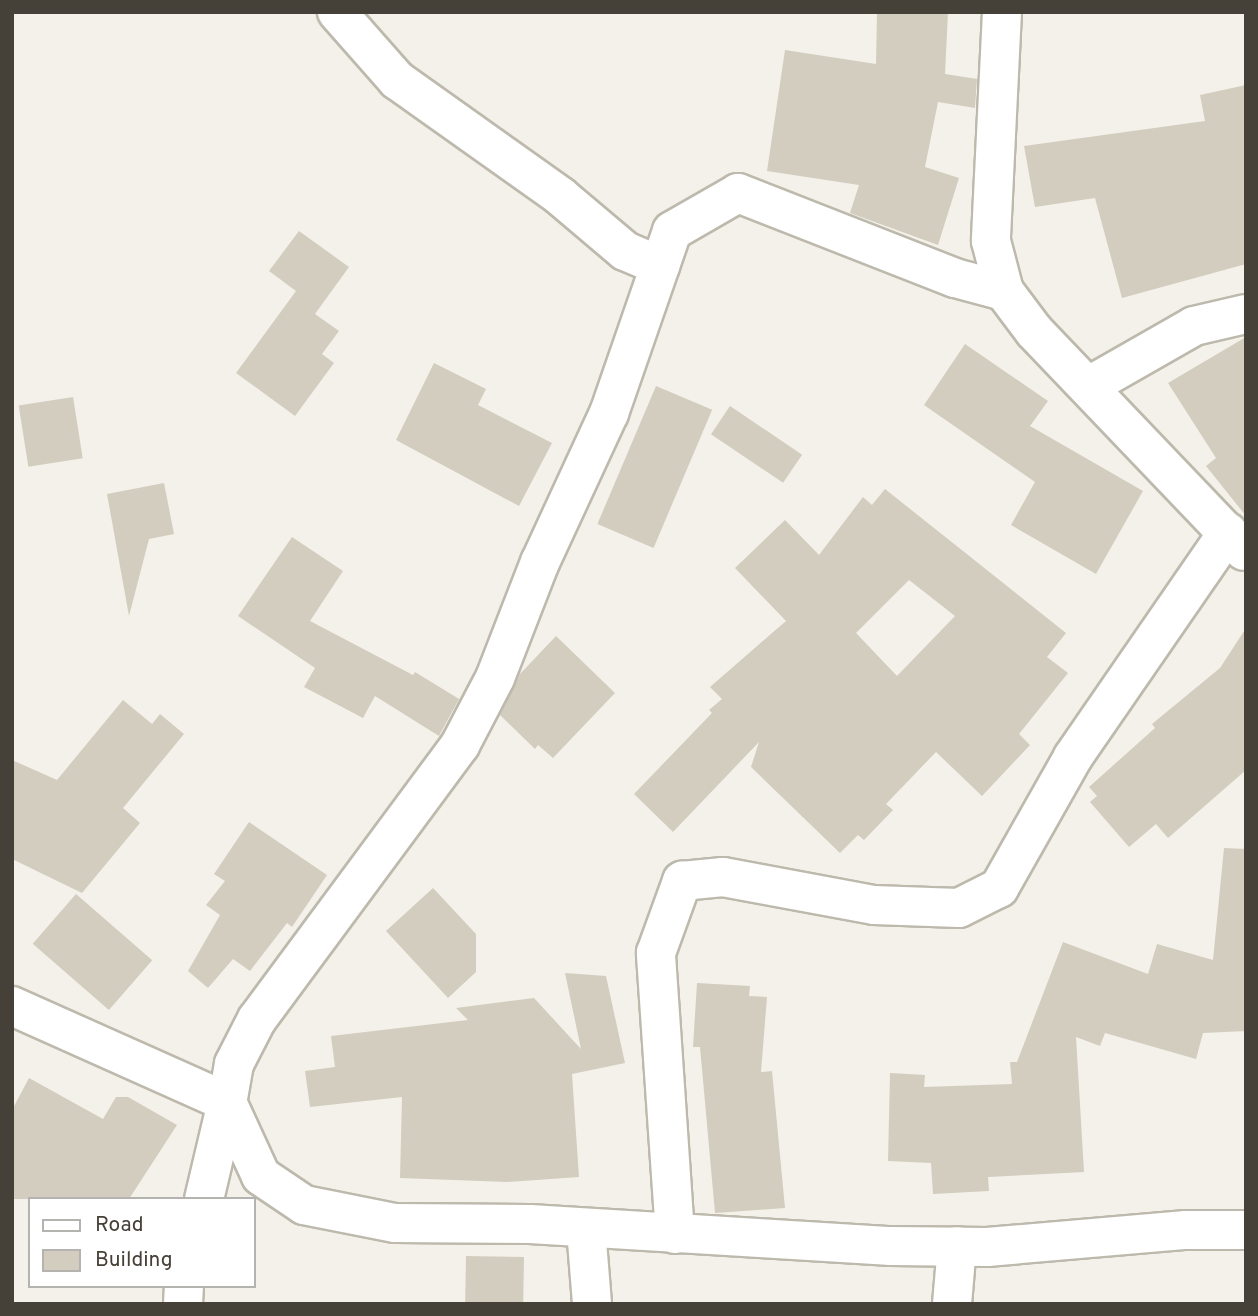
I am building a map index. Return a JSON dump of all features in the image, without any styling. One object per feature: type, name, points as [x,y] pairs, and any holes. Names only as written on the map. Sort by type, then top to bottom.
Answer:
[{"type":"street","points":[[337,12],[397,80],[560,196],[625,251],[660,266]]},
{"type":"street","points":[[675,1234],[656,953],[682,881],[723,877],[874,905],[959,908],[999,888],[1073,757],[1237,542],[1034,331],[1004,291],[991,241],[1002,12]]},
{"type":"street","points":[[204,1197],[234,1064],[257,1019],[434,784],[472,722],[609,413],[672,231],[738,193],[839,229],[956,278],[1004,291]]},
{"type":"street","points":[[1089,386],[1194,326],[1246,314]]},
{"type":"street","points":[[12,1006],[227,1102],[261,1176],[304,1206],[395,1223],[957,1246],[1246,1230]]},
{"type":"street","points":[[586,1229],[592,1304]]},
{"type":"street","points":[[952,1304],[957,1246]]},
{"type":"building","points":[[877,12],[948,12],[945,74],[977,79],[975,108],[938,102],[925,167],[959,178],[938,245],[850,213],[859,185],[767,171],[785,50],[876,64]]},
{"type":"building","points":[[1246,85],[1246,264],[1122,298],[1095,198],[1035,207],[1024,146],[1205,121],[1200,95]]},
{"type":"building","points":[[299,231],[349,267],[315,314],[339,331],[322,354],[334,363],[295,416],[236,373],[296,291],[269,271]]},
{"type":"building","points":[[1246,337],[1246,516],[1206,466],[1216,458],[1168,383]]},
{"type":"building","points":[[965,344],[1048,401],[1030,426],[1143,491],[1096,574],[1011,525],[1035,482],[924,405]]},
{"type":"building","points":[[434,363],[486,389],[478,405],[552,443],[519,506],[396,440]]},
{"type":"building","points":[[656,386],[712,410],[654,548],[597,524]]},
{"type":"building","points":[[73,397],[83,458],[28,467],[19,406]]},
{"type":"building","points":[[730,406],[802,455],[783,483],[711,434]]},
{"type":"building","points":[[164,483],[174,534],[149,539],[129,616],[107,494]]},
{"type":"building","points":[[885,489],[1066,633],[1047,657],[1068,673],[1019,734],[1030,745],[982,796],[936,752],[886,804],[893,810],[864,840],[858,835],[840,853],[751,767],[759,742],[673,832],[634,794],[712,713],[709,710],[722,699],[710,687],[786,621],[735,568],[785,520],[819,555],[863,497],[872,505]],"holes":[[[909,580],[955,616],[897,676],[856,633]]]},
{"type":"building","points":[[292,537],[343,571],[310,621],[413,675],[415,672],[459,699],[439,736],[375,696],[363,718],[304,687],[315,668],[238,616]]},
{"type":"building","points":[[1246,628],[1246,770],[1168,838],[1156,824],[1129,847],[1090,802],[1097,796],[1089,787],[1155,728],[1152,724],[1220,668]]},
{"type":"building","points":[[556,636],[615,693],[553,758],[538,745],[535,749],[500,715],[520,674]]},
{"type":"building","points":[[123,700],[152,724],[160,714],[184,734],[123,808],[140,823],[82,893],[12,859],[12,760],[57,780]]},
{"type":"building","points":[[249,822],[327,875],[292,927],[287,923],[250,971],[233,959],[208,988],[188,971],[220,915],[206,905],[225,881],[214,874]]},
{"type":"building","points":[[1224,848],[1246,849],[1246,1031],[1203,1033],[1196,1059],[1105,1033],[1100,1046],[1076,1037],[1084,1172],[988,1177],[989,1191],[933,1194],[931,1163],[888,1161],[890,1073],[925,1075],[924,1087],[1012,1084],[1010,1062],[1017,1062],[1063,942],[1148,974],[1157,944],[1213,960]]},
{"type":"building","points":[[433,888],[476,934],[476,972],[448,998],[386,931]]},
{"type":"building","points":[[76,894],[152,960],[109,1010],[33,944]]},
{"type":"building","points":[[565,973],[606,976],[625,1063],[572,1074],[579,1177],[507,1182],[400,1178],[402,1097],[310,1107],[305,1071],[335,1067],[331,1036],[468,1020],[456,1008],[534,998],[581,1049]]},
{"type":"building","points":[[697,983],[750,986],[749,996],[767,997],[761,1072],[772,1071],[785,1208],[715,1213],[700,1047],[693,1047]]},
{"type":"building","points":[[29,1078],[103,1119],[116,1097],[128,1097],[177,1125],[130,1197],[12,1199],[12,1110]]},
{"type":"building","points":[[466,1256],[524,1257],[523,1304],[465,1304]]}]
